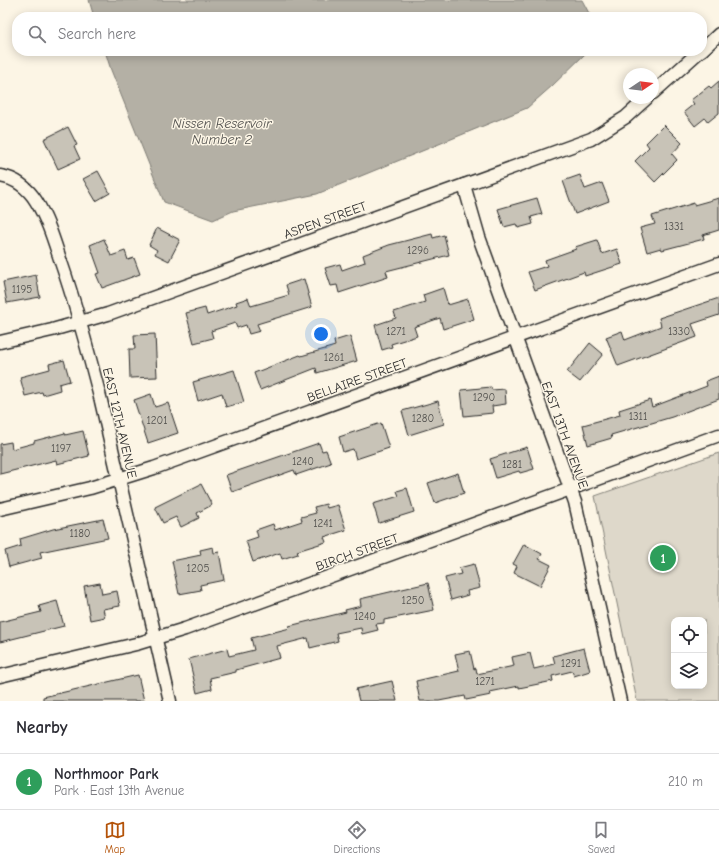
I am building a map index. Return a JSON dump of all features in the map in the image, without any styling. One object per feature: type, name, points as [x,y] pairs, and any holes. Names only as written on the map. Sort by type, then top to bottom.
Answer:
[{"type":"street","points":[[707,45],[719,34]]},
{"type":"street","points":[[659,88],[694,56]]},
{"type":"street","name":"ASPEN STREET","points":[[0,342],[52,330],[108,314],[591,139],[626,117],[640,104]]},
{"type":"street","name":"EAST 12TH AVENUE","points":[[0,176],[11,179],[20,184],[28,191],[42,212],[74,300],[92,364],[170,701]]},
{"type":"street","name":"EAST 13TH AVENUE","points":[[464,185],[479,237],[575,502],[617,700]]},
{"type":"street","name":"BELLAIRE STREET","points":[[0,509],[90,488],[154,468],[719,264]]},
{"type":"street","name":"BIRCH STREET","points":[[0,676],[136,644],[193,626],[719,435]]},
{"type":"shaded area","points":[[719,453],[719,701],[637,701],[595,496]]},
{"type":"water","points":[[89,0],[582,0],[588,12],[93,12]]},
{"type":"water","name":"Nissen Reservoir Number 2","points":[[107,56],[583,56],[527,108],[317,194],[233,211],[213,220],[164,202]]},
{"type":"building","points":[[719,81],[719,113],[708,122],[705,118],[695,126],[684,112],[694,104],[691,100],[709,86],[711,88]]},
{"type":"building","points":[[664,125],[682,143],[672,154],[677,160],[655,182],[635,161],[649,147],[646,143]]},
{"type":"building","points":[[68,127],[77,145],[74,146],[80,159],[58,169],[44,139]]},
{"type":"building","points":[[98,171],[110,193],[96,201],[83,179]]},
{"type":"building","points":[[580,175],[585,189],[602,183],[609,201],[575,214],[563,181]]},
{"type":"building","points":[[537,198],[542,214],[531,217],[533,224],[518,228],[516,224],[504,227],[498,209]]},
{"type":"building","points":[[719,198],[719,230],[703,235],[704,239],[662,250],[661,248],[647,252],[640,228],[655,224],[652,216],[694,203],[694,205]]},
{"type":"building","points":[[157,228],[180,240],[169,261],[155,254],[157,250],[149,245]]},
{"type":"building","points":[[432,234],[433,238],[444,235],[449,255],[386,271],[388,277],[339,293],[337,285],[331,286],[325,268],[340,264],[342,270],[365,262],[363,255],[389,245]]},
{"type":"building","points":[[104,239],[111,256],[125,251],[128,260],[134,258],[140,274],[102,288],[96,274],[100,273],[90,245]]},
{"type":"building","points":[[597,240],[602,254],[617,249],[622,264],[585,276],[584,272],[535,290],[528,272],[547,266],[545,260],[576,249],[575,247]]},
{"type":"building","points":[[36,275],[40,297],[7,303],[3,282]]},
{"type":"building","points":[[304,279],[312,307],[257,324],[260,331],[249,334],[246,325],[237,328],[235,323],[211,331],[213,338],[194,343],[186,313],[205,308],[207,315],[237,305],[236,302],[248,298],[251,306],[289,295],[286,285]]},
{"type":"building","points":[[443,288],[448,305],[468,299],[474,319],[443,329],[440,318],[414,327],[417,336],[391,344],[392,347],[382,350],[375,325],[396,318],[394,312],[425,302],[423,295]]},
{"type":"building","points":[[719,298],[719,315],[692,324],[697,337],[618,366],[606,337],[622,331],[625,340],[661,326],[659,318]]},
{"type":"building","points":[[155,334],[157,377],[130,378],[129,349],[135,349],[134,335]]},
{"type":"building","points":[[350,336],[357,361],[317,373],[316,368],[260,390],[254,373],[300,355],[301,356],[335,346],[334,341]]},
{"type":"building","points":[[590,343],[603,354],[580,382],[567,372]]},
{"type":"building","points":[[64,360],[70,381],[59,384],[60,390],[43,395],[42,392],[25,396],[20,377],[50,369],[49,364]]},
{"type":"building","points":[[234,370],[244,402],[226,407],[222,393],[198,401],[193,382]]},
{"type":"building","points":[[719,376],[719,399],[672,417],[611,435],[612,438],[588,445],[583,425],[620,415],[619,410],[650,400],[652,407],[707,386],[706,381]]},
{"type":"building","points":[[491,387],[492,390],[505,389],[506,404],[492,406],[493,413],[464,416],[461,390]]},
{"type":"building","points":[[151,394],[155,407],[168,403],[178,433],[148,443],[134,400]]},
{"type":"building","points":[[438,401],[444,424],[409,435],[402,411]]},
{"type":"building","points":[[381,423],[389,448],[356,459],[353,449],[343,452],[339,437]]},
{"type":"building","points":[[83,431],[89,456],[57,464],[56,460],[0,474],[0,444],[11,442],[12,449],[34,443],[34,441],[65,433],[65,435]]},
{"type":"building","points":[[319,443],[322,451],[326,450],[331,463],[296,475],[294,470],[232,492],[226,475]]},
{"type":"building","points":[[527,447],[534,469],[520,473],[519,471],[496,478],[490,459]]},
{"type":"building","points":[[458,473],[464,493],[435,503],[428,483]]},
{"type":"building","points":[[201,484],[212,505],[197,513],[199,518],[181,527],[176,517],[163,523],[155,507]]},
{"type":"building","points":[[407,488],[414,512],[379,523],[373,504],[399,496],[397,491]]},
{"type":"building","points":[[326,504],[327,508],[338,505],[346,530],[324,537],[326,542],[297,551],[298,554],[282,559],[280,553],[253,562],[246,541],[258,537],[256,530],[273,524],[275,530],[302,521],[301,517],[316,513],[314,507]]},
{"type":"building","points":[[103,519],[108,538],[40,552],[42,558],[9,567],[5,551],[21,546],[20,539],[53,529]]},
{"type":"building","points":[[524,544],[542,554],[539,559],[551,565],[540,586],[514,573],[517,566],[513,564]]},
{"type":"building","points":[[213,547],[214,553],[219,552],[224,580],[200,585],[201,590],[179,594],[172,561],[201,555],[200,550]]},
{"type":"building","points":[[474,564],[480,588],[467,591],[468,595],[451,600],[445,578],[461,574],[459,568]]},
{"type":"building","points":[[100,583],[102,594],[117,591],[120,606],[103,609],[105,617],[90,620],[84,586]]},
{"type":"building","points":[[428,583],[434,610],[384,620],[384,623],[376,624],[378,630],[362,634],[361,628],[336,633],[338,641],[310,648],[308,638],[277,646],[280,658],[236,670],[236,672],[210,678],[212,689],[197,693],[189,659],[227,649],[229,656],[254,650],[251,638],[290,628],[289,626],[346,612],[345,610],[361,606],[360,599]]},
{"type":"building","points":[[57,601],[64,626],[0,642],[0,622],[41,612],[39,606]]},
{"type":"building","points":[[584,648],[590,671],[574,676],[572,671],[552,676],[553,681],[490,692],[491,695],[466,700],[465,696],[439,701],[420,701],[416,681],[459,671],[455,654],[470,651],[474,669],[476,668],[477,674],[514,666],[512,657],[530,653],[534,669],[555,664],[553,656]]},
{"type":"building","points":[[138,675],[144,701],[43,701],[43,697]]},
{"type":"building","points":[[392,681],[397,701],[359,701],[356,689]]},
{"type":"place","name":"Northmoor Park","points":[[663,558]]}]
